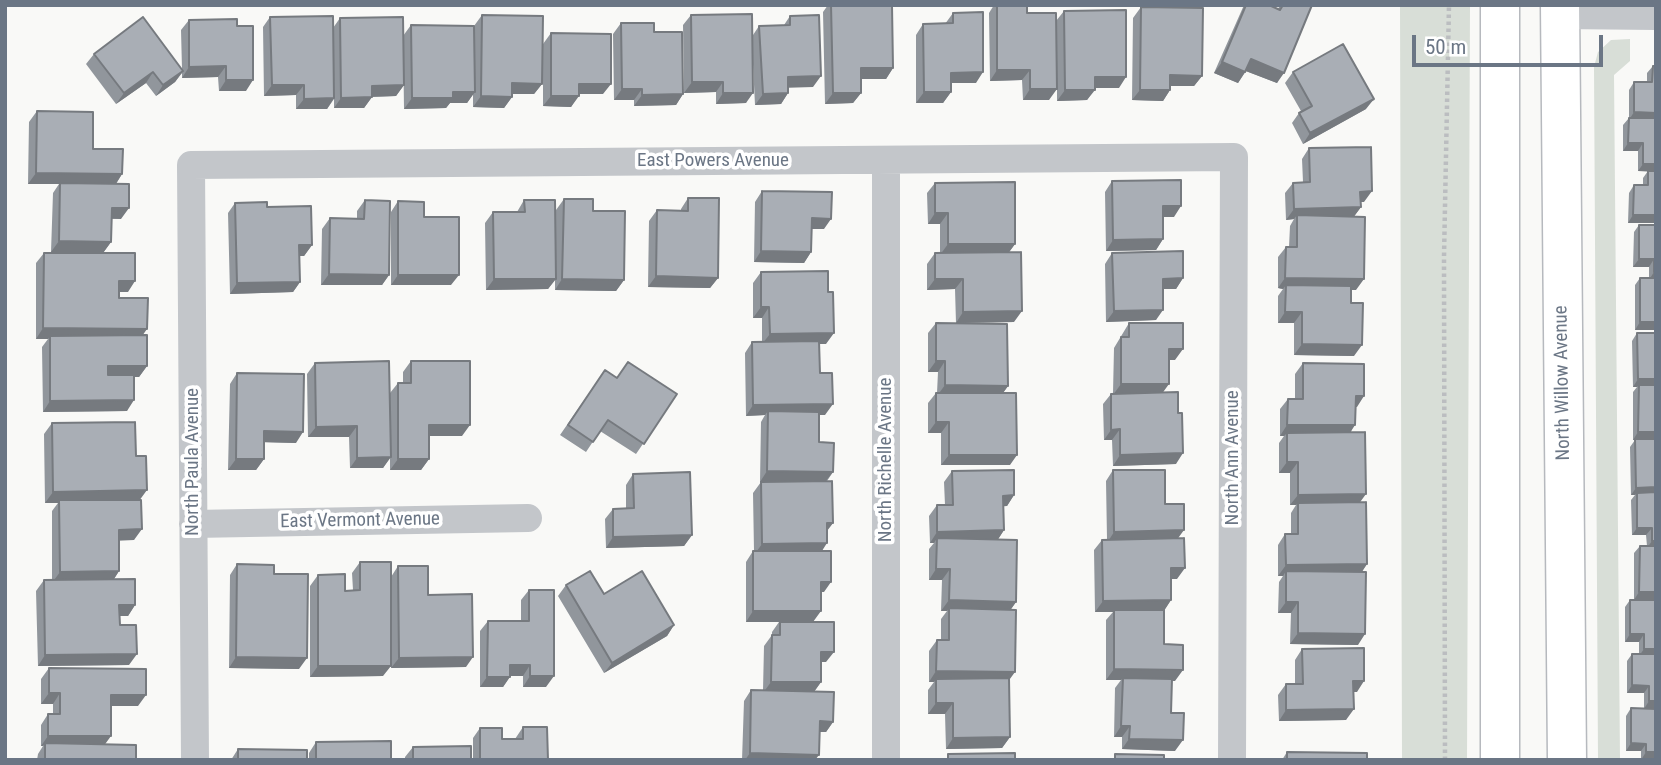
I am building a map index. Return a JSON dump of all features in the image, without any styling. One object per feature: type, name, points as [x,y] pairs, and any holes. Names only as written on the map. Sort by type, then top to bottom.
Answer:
[{"type":"main road","points":[[1500,5],[1500,760]]},
{"type":"main road","name":"North Willow Avenue","points":[[1554,9],[1567,760]]},
{"type":"street","points":[[1554,9],[1656,16]]},
{"type":"street","name":"East Powers Avenue","points":[[191,165],[1234,157]]},
{"type":"street","name":"North Ann Avenue","points":[[1233,760],[1234,157]]},
{"type":"street","name":"North Richelle Avenue","points":[[886,160],[886,760]]},
{"type":"street","name":"North Paula Avenue","points":[[191,165],[195,760]]},
{"type":"street","name":"East Vermont Avenue","points":[[193,524],[528,518]]},
{"type":"path","points":[[1445,760],[1444,257],[1449,5]]},
{"type":"shaded area","points":[[1400,5],[1470,5],[1467,760],[1402,760]]},
{"type":"shaded area","points":[[1630,39],[1630,61],[1614,75],[1620,760],[1598,760],[1594,67],[1598,52],[1611,40]]},
{"type":"building","points":[[831,5],[892,5],[893,68],[861,68],[861,93],[833,93]]},
{"type":"building","points":[[997,5],[1027,5],[1027,13],[1056,13],[1057,89],[1030,89],[1030,70],[997,70]]},
{"type":"building","points":[[1246,5],[1269,5],[1280,10],[1283,5],[1312,5],[1284,73],[1251,59],[1245,72],[1222,62]]},
{"type":"building","points":[[1141,7],[1203,8],[1202,76],[1170,75],[1170,90],[1140,90]]},
{"type":"building","points":[[1126,10],[1126,77],[1095,77],[1095,90],[1065,90],[1064,11]]},
{"type":"building","points":[[983,12],[983,72],[951,73],[951,92],[924,92],[923,24],[953,23],[953,13]]},
{"type":"building","points":[[752,14],[753,93],[723,93],[723,82],[692,82],[691,15]]},
{"type":"building","points":[[482,15],[543,16],[542,84],[512,83],[512,97],[481,96]]},
{"type":"building","points":[[819,15],[821,76],[788,77],[788,93],[763,94],[759,26],[790,25],[790,16]]},
{"type":"building","points":[[333,16],[334,98],[304,99],[304,85],[272,85],[270,17]]},
{"type":"building","points":[[143,17],[183,71],[163,85],[153,72],[124,93],[94,54]]},
{"type":"building","points":[[403,17],[404,85],[372,86],[372,97],[341,98],[340,18]]},
{"type":"building","points":[[237,19],[237,26],[253,26],[253,80],[226,80],[226,66],[189,67],[189,20]]},
{"type":"building","points":[[621,23],[654,23],[654,32],[682,32],[683,94],[642,95],[642,89],[622,89]]},
{"type":"building","points":[[411,25],[474,26],[475,92],[453,92],[453,98],[412,98]]},
{"type":"building","points":[[551,33],[611,34],[611,84],[579,84],[579,96],[551,96]]},
{"type":"building","points":[[1343,44],[1374,99],[1310,133],[1299,113],[1312,106],[1293,72]]},
{"type":"building","points":[[1653,66],[1656,66],[1656,113],[1634,112],[1634,82],[1652,82]]},
{"type":"building","points":[[37,111],[93,112],[93,149],[123,149],[122,174],[36,173]]},
{"type":"building","points":[[1629,118],[1656,118],[1656,164],[1643,164],[1643,143],[1628,143]]},
{"type":"building","points":[[1371,147],[1372,191],[1360,192],[1361,207],[1294,209],[1293,183],[1310,182],[1309,148]]},
{"type":"building","points":[[1648,171],[1656,171],[1656,215],[1633,215],[1634,185],[1648,185]]},
{"type":"building","points":[[1181,180],[1181,206],[1163,206],[1163,239],[1113,240],[1112,181]]},
{"type":"building","points":[[1015,182],[1015,244],[948,244],[948,213],[935,213],[935,183]]},
{"type":"building","points":[[60,183],[129,184],[129,208],[112,208],[111,242],[59,241]]},
{"type":"building","points":[[762,191],[832,192],[831,219],[812,218],[811,252],[761,251]]},
{"type":"building","points":[[688,198],[719,198],[718,278],[656,276],[657,210],[688,211]]},
{"type":"building","points":[[564,199],[593,199],[593,211],[625,211],[624,280],[562,279]]},
{"type":"building","points":[[365,200],[390,201],[389,275],[329,274],[330,218],[364,219]]},
{"type":"building","points":[[524,200],[555,200],[556,279],[494,279],[493,212],[525,212]]},
{"type":"building","points":[[398,201],[424,202],[424,217],[459,217],[459,275],[398,275]]},
{"type":"building","points":[[267,202],[267,207],[311,206],[312,245],[299,245],[300,282],[237,283],[235,203]]},
{"type":"building","points":[[1297,215],[1365,217],[1364,279],[1285,278],[1286,247],[1297,247]]},
{"type":"building","points":[[1639,225],[1656,225],[1656,272],[1654,259],[1639,259]]},
{"type":"building","points":[[1183,251],[1183,278],[1163,279],[1163,310],[1114,311],[1112,253]]},
{"type":"building","points":[[1021,252],[1022,311],[963,312],[963,279],[935,279],[935,253]]},
{"type":"building","points":[[44,253],[135,253],[135,281],[119,281],[119,298],[148,298],[147,329],[43,328]]},
{"type":"building","points":[[828,271],[828,292],[833,292],[834,333],[770,334],[769,307],[761,307],[761,272]]},
{"type":"building","points":[[1640,278],[1656,278],[1656,322],[1640,322]]},
{"type":"building","points":[[1286,285],[1351,286],[1351,303],[1363,303],[1362,345],[1302,344],[1302,312],[1285,312]]},
{"type":"building","points":[[936,323],[1007,324],[1008,386],[945,385],[945,361],[936,361]]},
{"type":"building","points":[[1129,323],[1183,323],[1183,349],[1169,349],[1169,384],[1121,384],[1121,337],[1129,337]]},
{"type":"building","points":[[1637,333],[1656,333],[1656,379],[1638,379]]},
{"type":"building","points":[[147,335],[147,366],[108,366],[108,375],[134,375],[134,400],[50,401],[50,336]]},
{"type":"building","points":[[819,341],[820,373],[832,373],[833,404],[753,405],[752,342]]},
{"type":"building","points":[[389,361],[391,457],[357,458],[357,426],[316,427],[315,363]]},
{"type":"building","points":[[411,361],[470,361],[470,425],[429,425],[429,459],[398,459],[398,383],[411,383]]},
{"type":"building","points":[[628,362],[677,394],[644,444],[608,420],[593,442],[568,425],[605,370],[617,378]]},
{"type":"building","points":[[1303,363],[1364,364],[1364,396],[1356,396],[1355,425],[1287,425],[1288,399],[1303,399]]},
{"type":"building","points":[[237,373],[304,374],[303,432],[264,431],[264,459],[236,459]]},
{"type":"building","points":[[1639,385],[1656,385],[1656,432],[1638,432]]},
{"type":"building","points":[[1178,392],[1178,413],[1182,413],[1183,453],[1120,455],[1120,429],[1111,430],[1111,394]]},
{"type":"building","points":[[936,393],[1016,393],[1017,455],[949,455],[949,422],[936,422]]},
{"type":"building","points":[[768,411],[819,412],[819,442],[834,443],[833,472],[767,471]]},
{"type":"building","points":[[135,422],[136,456],[146,456],[147,490],[53,492],[52,423]]},
{"type":"building","points":[[1365,432],[1366,494],[1298,495],[1298,462],[1287,462],[1287,433]]},
{"type":"building","points":[[1635,439],[1656,439],[1656,487],[1636,488]]},
{"type":"building","points":[[1014,470],[1014,495],[1003,496],[1004,530],[937,532],[937,505],[953,505],[952,471]]},
{"type":"building","points":[[1113,470],[1165,470],[1165,504],[1184,504],[1184,530],[1114,532]]},
{"type":"building","points":[[690,472],[692,535],[613,537],[613,509],[634,508],[633,474]]},
{"type":"building","points":[[832,481],[833,523],[827,523],[827,543],[762,544],[761,482]]},
{"type":"building","points":[[1656,492],[1656,541],[1652,541],[1652,528],[1637,528],[1637,493]]},
{"type":"building","points":[[59,500],[141,500],[142,529],[119,530],[119,571],[60,572]]},
{"type":"building","points":[[1366,502],[1367,564],[1286,565],[1285,534],[1298,534],[1298,503]]},
{"type":"building","points":[[937,538],[1017,540],[1016,602],[949,600],[950,569],[936,569]]},
{"type":"building","points":[[1184,538],[1185,568],[1171,568],[1171,600],[1103,601],[1102,540]]},
{"type":"building","points":[[1640,546],[1656,546],[1656,592],[1639,592]]},
{"type":"building","points":[[753,551],[831,551],[831,582],[821,582],[821,611],[753,611]]},
{"type":"building","points":[[360,562],[391,562],[391,666],[318,666],[318,575],[345,574],[345,591],[360,590]]},
{"type":"building","points":[[237,564],[274,565],[274,574],[308,574],[307,658],[236,657]]},
{"type":"building","points":[[398,566],[428,566],[428,595],[472,594],[473,657],[399,658]]},
{"type":"building","points":[[590,571],[604,594],[642,571],[674,625],[612,663],[566,585]]},
{"type":"building","points":[[1286,571],[1366,572],[1365,634],[1298,633],[1298,602],[1286,602]]},
{"type":"building","points":[[135,579],[135,605],[119,605],[120,625],[136,625],[137,654],[45,655],[44,580]]},
{"type":"building","points":[[529,590],[554,590],[554,676],[530,676],[530,665],[510,665],[510,677],[487,677],[488,621],[529,621]]},
{"type":"building","points":[[1630,600],[1656,600],[1656,649],[1644,649],[1644,634],[1630,634]]},
{"type":"building","points":[[949,608],[1016,610],[1015,672],[936,671],[937,640],[949,640]]},
{"type":"building","points":[[1114,610],[1164,610],[1164,644],[1183,645],[1183,670],[1114,669]]},
{"type":"building","points":[[780,622],[834,622],[834,652],[821,652],[821,682],[771,682],[772,635],[780,635]]},
{"type":"building","points":[[1364,648],[1364,681],[1353,681],[1354,709],[1286,710],[1286,684],[1303,684],[1302,649]]},
{"type":"building","points":[[1632,654],[1656,654],[1656,701],[1649,701],[1649,686],[1632,685]]},
{"type":"building","points":[[49,668],[146,669],[146,695],[111,695],[111,736],[48,736],[48,714],[60,714],[60,693],[49,693]]},
{"type":"building","points":[[1009,678],[1010,737],[953,738],[953,703],[936,703],[936,679]]},
{"type":"building","points":[[1123,678],[1172,679],[1171,713],[1184,713],[1183,740],[1129,739],[1130,726],[1121,726]]},
{"type":"building","points":[[751,690],[834,692],[833,722],[820,721],[819,755],[750,753]]},
{"type":"building","points":[[1631,708],[1656,709],[1656,752],[1646,752],[1646,744],[1631,743]]},
{"type":"building","points":[[523,727],[547,727],[548,760],[480,760],[480,728],[502,728],[502,739],[523,739]]},
{"type":"building","points":[[391,741],[391,760],[316,760],[316,742]]},
{"type":"building","points":[[45,743],[136,745],[136,760],[45,760]]},
{"type":"building","points":[[471,746],[471,760],[413,760],[413,747]]},
{"type":"building","points":[[238,749],[307,750],[307,760],[238,760]]},
{"type":"building","points":[[1287,752],[1367,753],[1367,760],[1287,760]]},
{"type":"building","points":[[1015,753],[1015,760],[948,760],[948,754]]},
{"type":"building","points":[[1115,754],[1164,755],[1164,760],[1115,760]]}]
